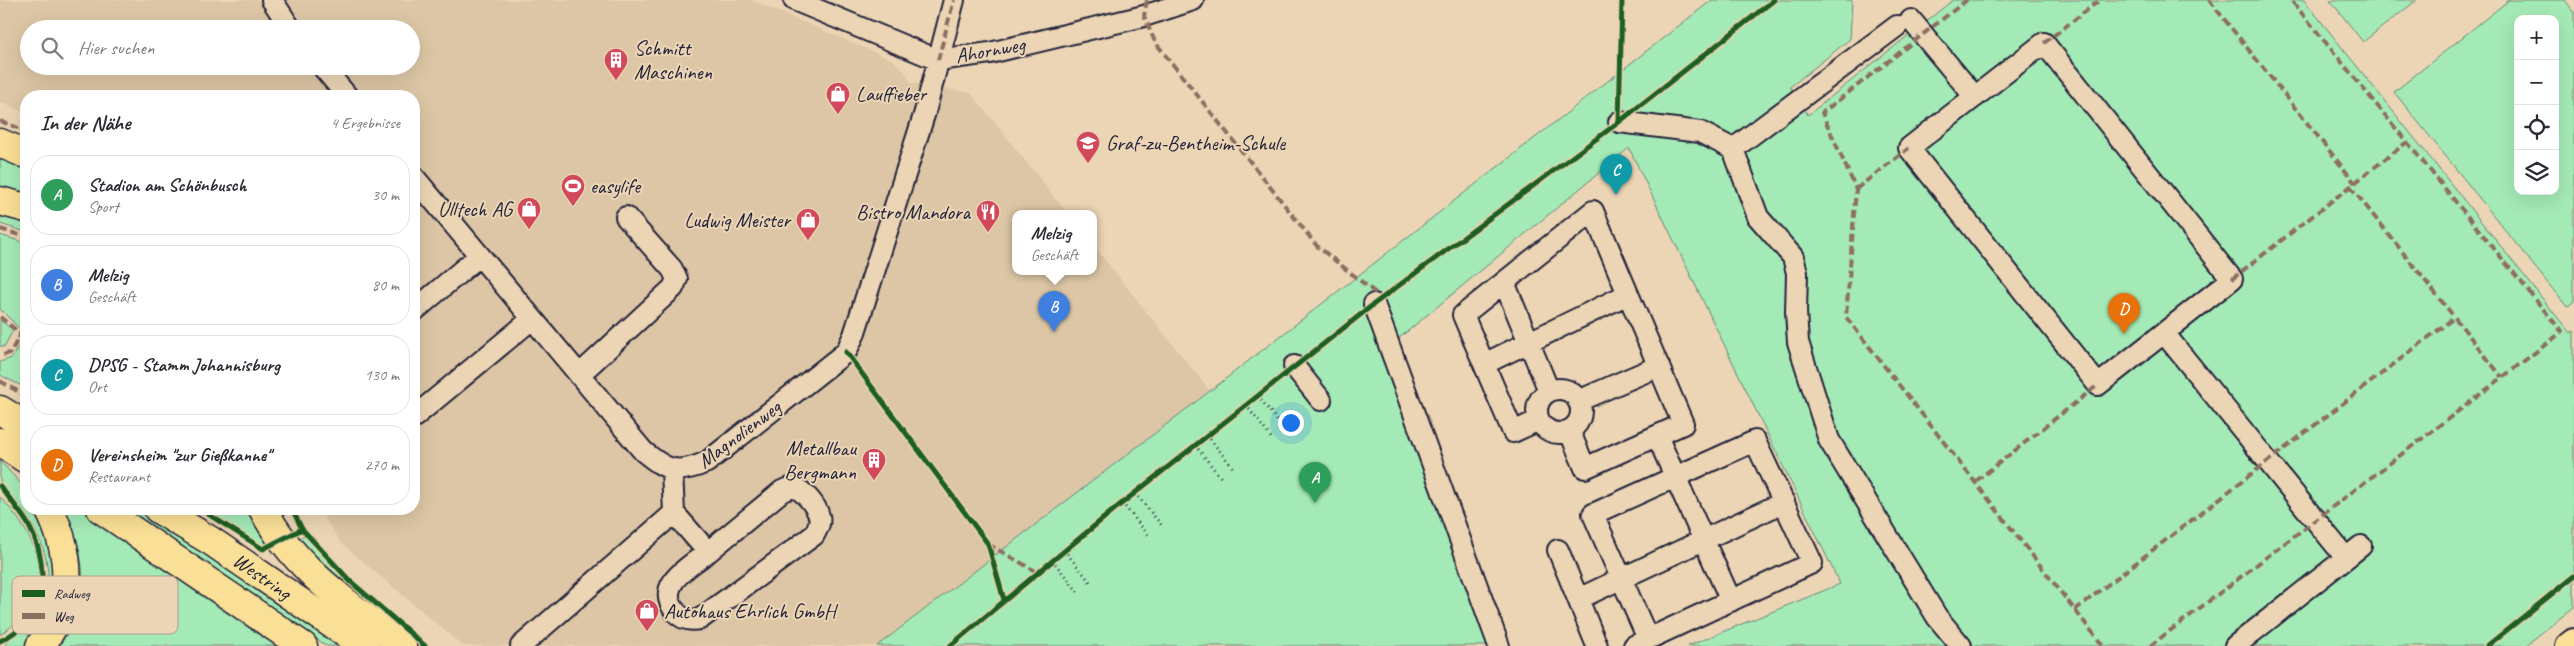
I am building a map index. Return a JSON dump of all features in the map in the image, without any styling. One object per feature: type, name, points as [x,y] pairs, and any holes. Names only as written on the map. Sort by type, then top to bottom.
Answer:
[{"type":"highway","points":[[0,143],[20,151]]},
{"type":"highway","points":[[0,201],[20,206]]},
{"type":"highway","points":[[0,410],[20,422]]},
{"type":"highway","points":[[0,442],[20,456]]},
{"type":"highway","points":[[52,515],[66,552],[68,576]]},
{"type":"highway","name":"Westring","points":[[109,515],[303,646]]},
{"type":"highway","name":"Westring","points":[[168,515],[227,552],[364,646]]},
{"type":"highway","points":[[267,515],[285,545],[318,580],[402,646]]},
{"type":"highway","points":[[40,646],[50,634]]},
{"type":"main road","points":[[2570,646],[2574,642]]},
{"type":"street","points":[[272,0],[285,20]]},
{"type":"street","name":"Ahornweg","points":[[794,0],[938,60],[1000,51],[1144,16],[1193,0]]},
{"type":"street","name":"Magnolienweg","points":[[420,184],[643,451],[657,463],[672,470],[690,470],[707,462],[846,352],[854,334],[926,112],[954,0]]},
{"type":"street","points":[[1733,149],[1904,23],[1975,97]]},
{"type":"street","points":[[2044,43],[2232,279],[2164,333],[2098,385],[1909,148],[2044,43]]},
{"type":"street","points":[[330,75],[342,90]]},
{"type":"street","points":[[1619,122],[1700,132],[1733,149],[1758,217],[1793,257],[1797,273],[1796,312],[1798,342],[1829,440],[1937,618],[1961,646]]},
{"type":"street","points":[[1539,420],[1513,432],[1463,315],[1593,211],[1684,424],[1585,468],[1569,430]]},
{"type":"street","points":[[579,375],[673,288],[677,279],[672,269],[626,217]]},
{"type":"street","points":[[420,306],[479,256]]},
{"type":"street","points":[[1504,282],[1550,391]]},
{"type":"street","points":[[1484,364],[1628,294]]},
{"type":"street","points":[[1374,304],[1499,646]]},
{"type":"street","points":[[420,412],[532,318]]},
{"type":"street","points":[[2164,333],[2354,552],[2235,646]]},
{"type":"street","points":[[1294,366],[1321,400]]},
{"type":"street","points":[[1578,402],[1659,366]]},
{"type":"street","points":[[1558,389],[1569,392],[1578,402],[1581,411],[1579,419],[1569,430],[1552,432],[1544,427],[1539,420],[1538,406],[1544,395],[1550,391],[1558,389]]},
{"type":"street","points":[[1657,436],[1731,601]]},
{"type":"street","points":[[1756,441],[1784,502],[1812,563],[1641,643],[1621,578],[1592,514],[1756,441]]},
{"type":"street","points":[[672,470],[674,513],[708,552]]},
{"type":"street","points":[[793,487],[801,490],[819,516],[819,526],[814,535],[700,619],[690,621],[678,615],[670,604],[668,592],[672,582],[679,574],[708,552],[782,492],[793,487]]},
{"type":"street","points":[[1578,598],[1784,502]]},
{"type":"street","points":[[521,646],[674,513]]},
{"type":"street","points":[[1558,550],[1597,646]]},
{"type":"path","points":[[1258,396],[1284,429]]},
{"type":"path","points":[[1246,406],[1272,439]]},
{"type":"path","points":[[1207,435],[1234,469]]},
{"type":"path","points":[[1195,445],[1222,479]]},
{"type":"path","points":[[1135,493],[1162,527]]},
{"type":"path","points":[[1122,503],[1150,537]]},
{"type":"path","points":[[1064,550],[1091,583]]},
{"type":"path","points":[[1052,560],[1079,593]]},
{"type":"shaded area","points":[[0,0],[751,0],[893,60],[905,72],[911,83],[971,93],[1065,210],[1012,210],[1012,275],[1097,275],[1097,250],[1210,391],[877,646],[463,646],[341,543],[323,515],[420,515],[420,90],[20,90],[20,110],[0,102]]},
{"type":"green space","points":[[1712,0],[1852,0],[1850,39],[1790,87],[1808,115],[1953,0],[2304,0],[2570,333],[2574,331],[2574,607],[2525,646],[1688,646],[1840,584],[1629,148],[1380,354],[1492,646],[877,646],[1210,391]]},
{"type":"green space","points":[[2330,0],[2417,0],[2363,42]]},
{"type":"green space","points":[[2509,0],[2565,0],[2574,12],[2574,301],[2567,307],[2394,92]]},
{"type":"green space","points":[[0,153],[20,161],[20,195],[0,189]]},
{"type":"green space","points":[[0,211],[20,216],[20,230],[0,224]]},
{"type":"green space","points":[[0,235],[20,241],[20,329],[0,309]]},
{"type":"green space","points":[[0,320],[13,330],[4,347],[0,346]]},
{"type":"green space","points":[[20,343],[20,385],[0,375],[0,362],[12,358]]},
{"type":"green space","points":[[0,461],[20,483],[20,506],[4,487],[0,481]]},
{"type":"green space","points":[[0,497],[15,514],[26,532],[34,550],[38,568],[38,576],[12,576],[12,625],[0,635]]},
{"type":"green space","points":[[42,515],[61,576],[48,576],[45,554],[27,516]]},
{"type":"green space","points":[[65,515],[91,515],[285,646],[59,646],[67,634],[178,634],[178,576],[83,576],[77,543]]},
{"type":"green space","points":[[133,515],[149,515],[343,646],[327,646]]},
{"type":"green space","points":[[212,515],[258,515],[273,541],[261,546]]},
{"type":"green space","points":[[302,536],[306,537],[374,608],[421,646],[410,646],[388,629],[298,540]]},
{"type":"green space","points":[[34,634],[28,646],[6,646],[14,635]]},
{"type":"marked path","points":[[938,60],[954,0]]},
{"type":"marked path","points":[[1147,0],[1144,16],[1155,42],[1317,246],[1382,298]]},
{"type":"marked path","points":[[1967,0],[1822,113],[1856,189],[1846,317],[2103,646]]},
{"type":"marked path","points":[[2044,43],[2100,0]]},
{"type":"marked path","points":[[2209,0],[2355,183]]},
{"type":"marked path","points":[[2150,646],[2562,332],[2291,0]]},
{"type":"marked path","points":[[0,121],[20,129]]},
{"type":"marked path","points":[[2232,279],[2407,142]]},
{"type":"marked path","points":[[1856,189],[1909,148]]},
{"type":"marked path","points":[[2350,186],[2502,377]]},
{"type":"marked path","points":[[0,229],[20,235]]},
{"type":"marked path","points":[[0,317],[20,333]]},
{"type":"marked path","points":[[2075,610],[2455,317]]},
{"type":"marked path","points":[[0,356],[10,353],[20,336]]},
{"type":"marked path","points":[[0,381],[20,393]]},
{"type":"marked path","points":[[1976,481],[2098,385]]},
{"type":"marked path","points":[[988,544],[1037,572]]},
{"type":"cycle path","points":[[1619,122],[1622,0]]},
{"type":"cycle path","points":[[950,646],[1116,508],[1374,304],[1619,122],[1774,0]]},
{"type":"cycle path","points":[[846,352],[988,544],[1004,600]]},
{"type":"cycle path","points":[[0,486],[20,512]]},
{"type":"cycle path","points":[[22,515],[35,540],[40,557],[42,576]]},
{"type":"cycle path","points":[[209,515],[263,549],[302,529]]},
{"type":"cycle path","points":[[295,515],[302,529],[350,581],[425,646]]},
{"type":"cycle path","points":[[2487,646],[2574,576]]},
{"type":"cycle path","points":[[0,641],[12,634]]},
{"type":"place","name":"Schmitt Maschinen","points":[[616,81]]},
{"type":"place","name":"Lauffieber","points":[[838,115]]},
{"type":"place","name":"Graf-zu-Bentheim-Schule","points":[[1088,164]]},
{"type":"place","name":"DPSG - Stamm Johannisburg","points":[[1616,195]]},
{"type":"place","name":"easylife","points":[[573,207]]},
{"type":"place","name":"Ulltech AG","points":[[529,230]]},
{"type":"place","name":"Bistro Mandora","points":[[988,233]]},
{"type":"place","name":"Ludwig Meister","points":[[808,241]]},
{"type":"place","name":"Melzig","points":[[1054,332]]},
{"type":"place","name":"Vereinsheim \"zur Gießkanne\"","points":[[2124,334]]},
{"type":"place","name":"Metallbau Bergmann","points":[[874,481]]},
{"type":"place","name":"Stadion am Schönbusch","points":[[1315,503]]},
{"type":"place","name":"Autohaus Ehrlich GmbH","points":[[647,632]]}]
